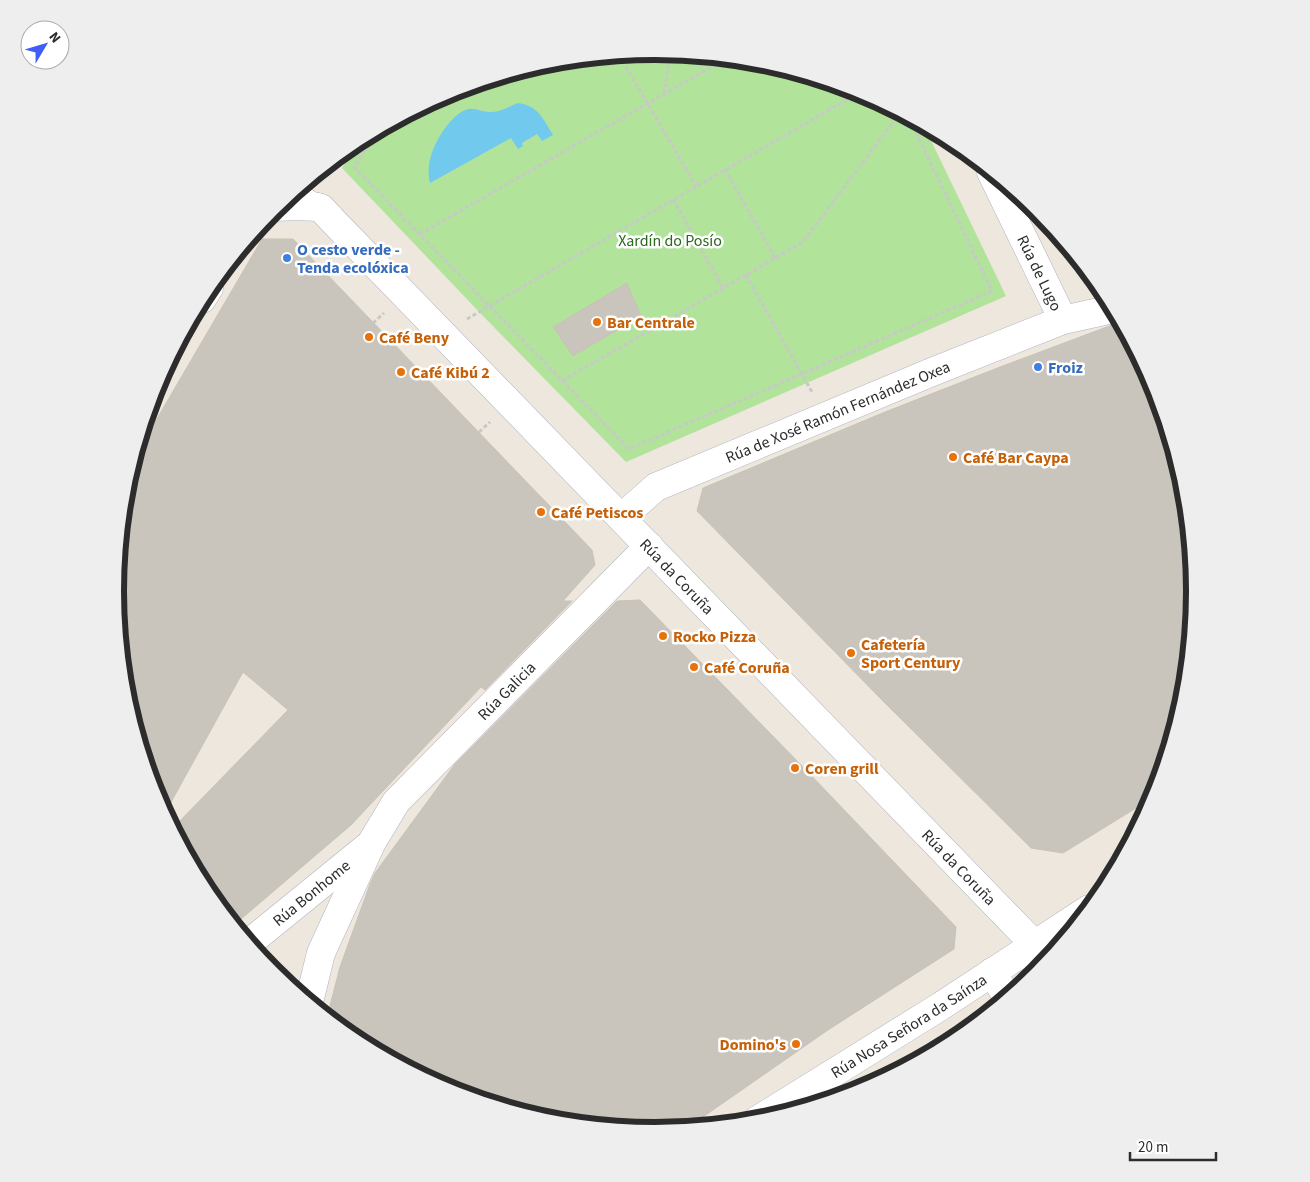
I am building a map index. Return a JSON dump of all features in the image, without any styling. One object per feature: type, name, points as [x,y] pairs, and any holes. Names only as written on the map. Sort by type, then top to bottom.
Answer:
[{"type":"street","name":"Rúa de Lugo","points":[[998,186],[1063,320]]},
{"type":"street","points":[[311,187],[321,208]]},
{"type":"street","name":"Rúa da Coruña","points":[[299,198],[309,205],[321,208],[1034,944]]},
{"type":"street","points":[[290,207],[321,208]]},
{"type":"street","name":"Rúa de Xosé Ramón Fernández Oxea","points":[[622,517],[656,487],[932,372],[1063,320],[1106,311]]},
{"type":"street","name":"Rúa Galicia","points":[[372,842],[396,802],[649,546]]},
{"type":"street","points":[[311,995],[321,953],[372,842]]},
{"type":"street","name":"Rúa Bonhome","points":[[254,939],[372,842]]},
{"type":"street","name":"Rúa Nosa Señora da Saínza","points":[[778,1107],[941,1006],[1070,921]]},
{"type":"street","points":[[992,972],[1003,992]]},
{"type":"path","points":[[664,94],[670,60]]},
{"type":"path","points":[[623,61],[696,186]]},
{"type":"path","points":[[420,234],[716,64]]},
{"type":"path","points":[[489,306],[851,97]]},
{"type":"path","points":[[562,381],[803,242],[896,118]]},
{"type":"path","points":[[371,143],[354,167],[629,449],[992,291],[913,127]]},
{"type":"path","points":[[725,169],[775,258]]},
{"type":"path","points":[[673,199],[723,288]]},
{"type":"path","points":[[746,275],[802,373]]},
{"type":"green space","name":"Xardín do Posío","points":[[655,60],[690,61],[759,70],[826,88],[858,100],[929,136],[1006,296],[626,462],[342,168],[349,157],[360,149],[420,115],[484,88],[551,70],[620,61]]},
{"type":"water","points":[[518,103],[536,110],[553,135],[542,141],[537,134],[522,143],[523,146],[518,149],[511,138],[430,183],[429,166],[433,150],[440,135],[456,116],[469,109],[495,112]]},
{"type":"building","points":[[262,239],[293,239],[592,550],[595,565],[563,601],[572,601],[485,690],[481,687],[351,825],[239,920],[213,886],[178,823],[288,710],[243,672],[169,805],[152,762],[142,728],[134,695],[125,626],[125,556],[129,522],[134,487],[148,434]]},
{"type":"building","name":"Bar Centrale","points":[[627,283],[641,316],[573,356],[553,327]]},
{"type":"building","points":[[1114,324],[1146,388],[1158,420],[1176,487],[1181,522],[1185,556],[1185,626],[1176,695],[1158,762],[1141,805],[1063,853],[1031,848],[881,699],[697,511],[703,488],[885,412]]},
{"type":"building","points":[[640,600],[956,927],[954,949],[828,1030],[699,1120],[655,1122],[620,1121],[586,1117],[551,1112],[484,1094],[452,1082],[389,1051],[360,1033],[329,1010],[340,967],[375,873],[455,764],[617,601]]},
{"type":"place","name":"O cesto verde - Tenda ecolóxica","points":[[287,258]]},
{"type":"place","name":"Bar Centrale","points":[[597,322]]},
{"type":"place","name":"Café Beny","points":[[369,337]]},
{"type":"place","name":"Froiz","points":[[1038,367]]},
{"type":"place","name":"Café Kibú 2","points":[[401,372]]},
{"type":"place","name":"Café Bar Caypa","points":[[953,457]]},
{"type":"place","name":"Café Petiscos","points":[[541,512]]},
{"type":"place","name":"Rocko Pizza","points":[[663,636]]},
{"type":"place","name":"Cafetería Sport Century","points":[[851,653]]},
{"type":"place","name":"Café Coruña","points":[[694,667]]},
{"type":"place","name":"Coren grill","points":[[795,768]]},
{"type":"place","name":"Domino's","points":[[796,1044]]}]
